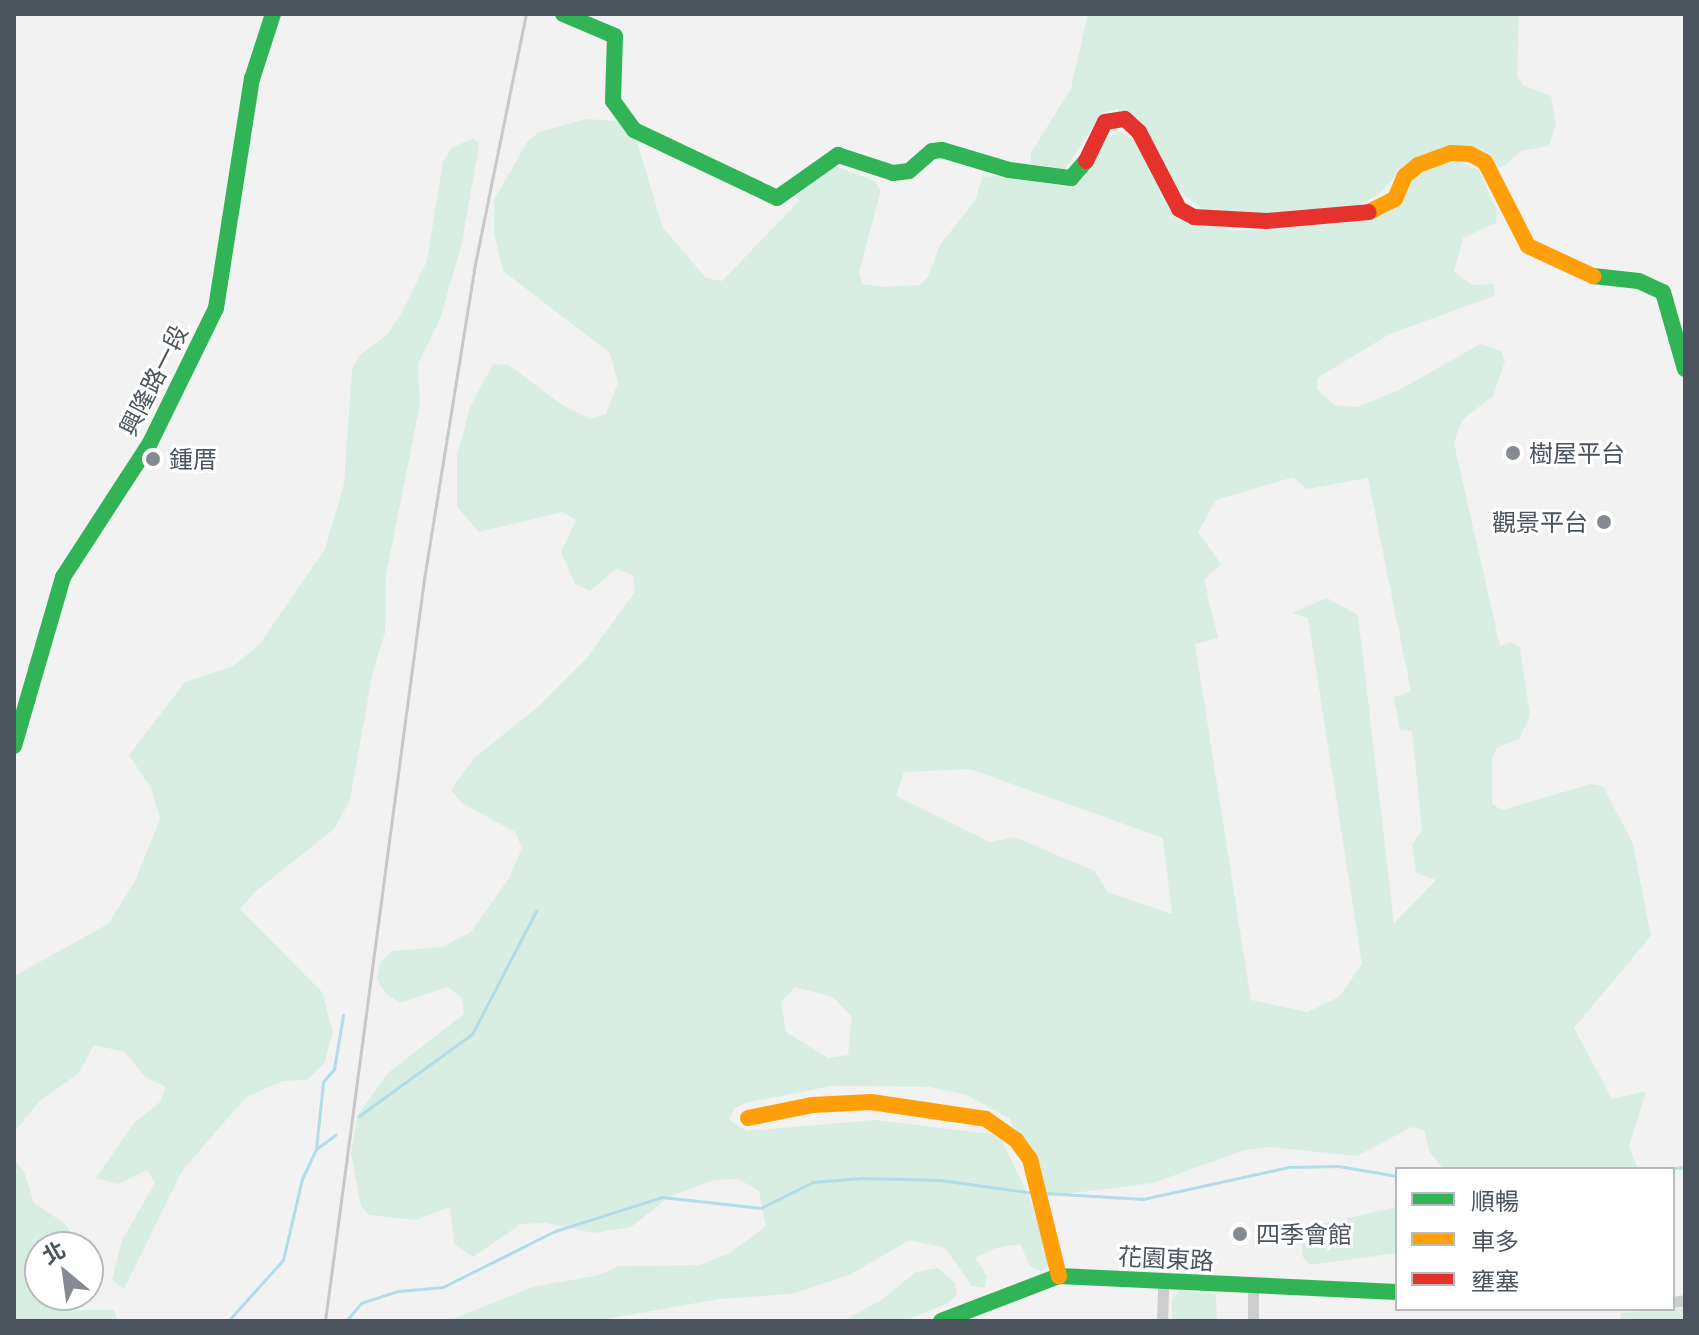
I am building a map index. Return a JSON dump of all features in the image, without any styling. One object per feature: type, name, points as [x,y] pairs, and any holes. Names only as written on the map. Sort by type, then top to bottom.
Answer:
[{"type":"street","name":"興隆路一段","points":[[14,746],[63,577],[150,443],[216,308],[252,79],[273,14]]},
{"type":"street","points":[[563,14],[615,36],[613,101],[634,130],[777,198],[838,155],[893,173],[909,171],[932,151],[942,150],[1009,170],[1071,178],[1083,167],[1105,122],[1113,118],[1125,119],[1139,132],[1179,209],[1194,217],[1267,221],[1369,212],[1395,199],[1405,176],[1418,165],[1462,152],[1485,162],[1528,246],[1569,268],[1603,279],[1639,281],[1663,292],[1685,369]]},
{"type":"street","points":[[748,1118],[812,1105],[871,1102],[986,1119],[1016,1140],[1037,1178],[1059,1276]]},
{"type":"street","name":"花園東路","points":[[941,1321],[977,1314],[1059,1276],[1395,1292]]},
{"type":"street","points":[[1162,1321],[1163,1283]]},
{"type":"street","points":[[1253,1286],[1253,1321]]},
{"type":"green space","points":[[1088,14],[1519,14],[1517,76],[1523,85],[1551,96],[1556,125],[1549,146],[1521,151],[1504,166],[1494,169],[1460,150],[1402,169],[1379,194],[1359,205],[1251,217],[1205,212],[1175,187],[1135,124],[1118,109],[1102,113],[1065,169],[1031,164],[1031,153],[1071,88]]},
{"type":"green space","points":[[586,119],[618,121],[634,132],[663,228],[706,278],[722,281],[799,201],[792,192],[830,164],[874,181],[881,190],[859,272],[862,284],[885,287],[920,285],[928,277],[940,245],[976,199],[982,177],[1004,175],[1061,186],[1074,180],[1100,142],[1120,131],[1138,143],[1176,214],[1230,230],[1277,230],[1349,218],[1391,202],[1424,169],[1459,161],[1479,170],[1497,211],[1496,223],[1463,238],[1454,272],[1472,285],[1494,284],[1494,296],[1390,334],[1317,378],[1317,389],[1334,405],[1357,407],[1399,390],[1480,344],[1501,351],[1505,361],[1493,396],[1462,420],[1454,443],[1500,646],[1510,642],[1520,647],[1530,716],[1519,739],[1497,748],[1492,758],[1492,804],[1502,810],[1591,784],[1603,786],[1633,844],[1651,936],[1574,1028],[1612,1099],[1646,1091],[1629,1147],[1637,1167],[1442,1167],[1430,1153],[1424,1130],[1412,1127],[1357,1156],[1270,1147],[1245,1150],[1153,1183],[1042,1197],[1010,1119],[967,1095],[930,1087],[831,1086],[745,1103],[734,1109],[729,1120],[747,1131],[875,1120],[991,1134],[1001,1139],[1031,1201],[1052,1265],[1041,1271],[1030,1266],[1020,1244],[996,1248],[975,1258],[987,1276],[985,1288],[972,1286],[945,1248],[910,1240],[849,1275],[792,1294],[719,1299],[607,1319],[448,1321],[532,1287],[599,1275],[619,1266],[699,1265],[730,1253],[766,1226],[759,1191],[738,1179],[714,1180],[669,1197],[631,1227],[594,1233],[545,1223],[521,1224],[473,1257],[454,1244],[450,1207],[416,1220],[369,1215],[361,1206],[351,1154],[357,1116],[388,1073],[464,1014],[461,997],[448,987],[400,1003],[385,993],[377,979],[380,963],[392,951],[442,947],[471,932],[509,878],[522,848],[515,832],[462,803],[451,790],[474,758],[539,706],[586,659],[635,592],[633,575],[616,569],[590,591],[575,584],[561,552],[576,520],[562,512],[479,532],[457,507],[457,456],[470,407],[493,364],[509,365],[562,405],[591,419],[606,414],[618,383],[610,353],[503,271],[494,234],[494,200],[527,142],[539,132]],"holes":[[[1294,477],[1306,489],[1368,478],[1411,691],[1394,697],[1400,730],[1412,731],[1422,831],[1412,844],[1416,873],[1436,880],[1394,923],[1358,615],[1327,598],[1292,613],[1308,618],[1362,964],[1339,997],[1307,1012],[1251,1000],[1195,644],[1218,638],[1204,580],[1221,564],[1198,532],[1216,500]],[[970,769],[1163,838],[1172,914],[1107,892],[1095,871],[1014,837],[990,842],[896,796],[904,772]],[[795,987],[833,997],[852,1017],[848,1055],[828,1058],[786,1032],[781,1002]]]},
{"type":"green space","points":[[474,138],[479,145],[462,243],[440,319],[418,364],[420,404],[386,575],[385,633],[373,671],[350,800],[334,829],[256,891],[240,909],[322,992],[333,1032],[324,1064],[307,1080],[283,1081],[246,1097],[182,1171],[124,1289],[112,1280],[122,1240],[155,1183],[147,1170],[118,1184],[96,1178],[134,1123],[160,1102],[166,1087],[145,1077],[125,1052],[94,1045],[79,1073],[40,1101],[14,1132],[14,976],[108,924],[135,881],[160,819],[151,788],[129,755],[185,682],[233,666],[259,645],[325,549],[344,484],[352,369],[360,355],[387,335],[401,314],[427,261],[443,162],[451,148]]},
{"type":"green space","points":[[14,1159],[24,1171],[34,1203],[64,1223],[70,1231],[24,1231],[24,1311],[114,1310],[118,1321],[14,1321]]},
{"type":"green space","points":[[1395,1207],[1395,1253],[1310,1265],[1302,1256],[1303,1236],[1322,1224]]},
{"type":"green space","points":[[938,1268],[955,1283],[957,1295],[948,1303],[904,1321],[842,1321],[880,1301],[916,1272]]},
{"type":"green space","points":[[1180,1290],[1216,1294],[1217,1321],[1172,1321],[1172,1300]]},
{"type":"green space","points":[[1685,1308],[1685,1321],[1620,1321],[1621,1313]]},
{"type":"waterway","points":[[359,1116],[472,1034],[536,911]]},
{"type":"waterway","points":[[316,1149],[323,1082],[334,1069],[343,1015]]},
{"type":"waterway","points":[[228,1321],[283,1260],[302,1179],[316,1149],[335,1135]]},
{"type":"waterway","points":[[1045,1193],[1143,1199],[1289,1167],[1338,1166],[1395,1176]]},
{"type":"waterway","points":[[1675,1168],[1685,1167]]},
{"type":"waterway","points":[[346,1321],[361,1303],[399,1291],[443,1287],[555,1231],[662,1197],[761,1208],[813,1182],[862,1178],[940,1180],[1034,1193]]},
{"type":"railway","points":[[325,1321],[424,579],[474,269],[526,14]]},
{"type":"traffic: fast","points":[[14,746],[63,577],[150,443],[216,308],[252,79],[273,14]]},
{"type":"traffic: fast","points":[[563,14],[615,36],[613,101],[634,130],[777,198],[838,155],[893,173],[909,171],[932,151],[942,150],[1009,170],[1071,178],[1086,161]]},
{"type":"traffic: fast","points":[[1593,276],[1639,281],[1663,292],[1685,369]]},
{"type":"traffic: fast","points":[[941,1321],[1059,1276],[1395,1292]]},
{"type":"traffic: slow","points":[[1369,212],[1395,199],[1405,176],[1418,165],[1451,153],[1470,154],[1485,162],[1528,246],[1593,276]]},
{"type":"traffic: slow","points":[[748,1118],[812,1105],[871,1102],[986,1119],[1016,1140],[1030,1159],[1059,1276]]},
{"type":"traffic: jam","points":[[1086,161],[1105,122],[1125,119],[1139,132],[1179,209],[1194,217],[1267,221],[1369,212]]},
{"type":"place","name":"樹屋平台","points":[[1513,453]]},
{"type":"place","name":"鍾厝","points":[[153,459]]},
{"type":"place","name":"觀景平台","points":[[1604,522]]},
{"type":"place","name":"四季會館","points":[[1240,1234]]}]
